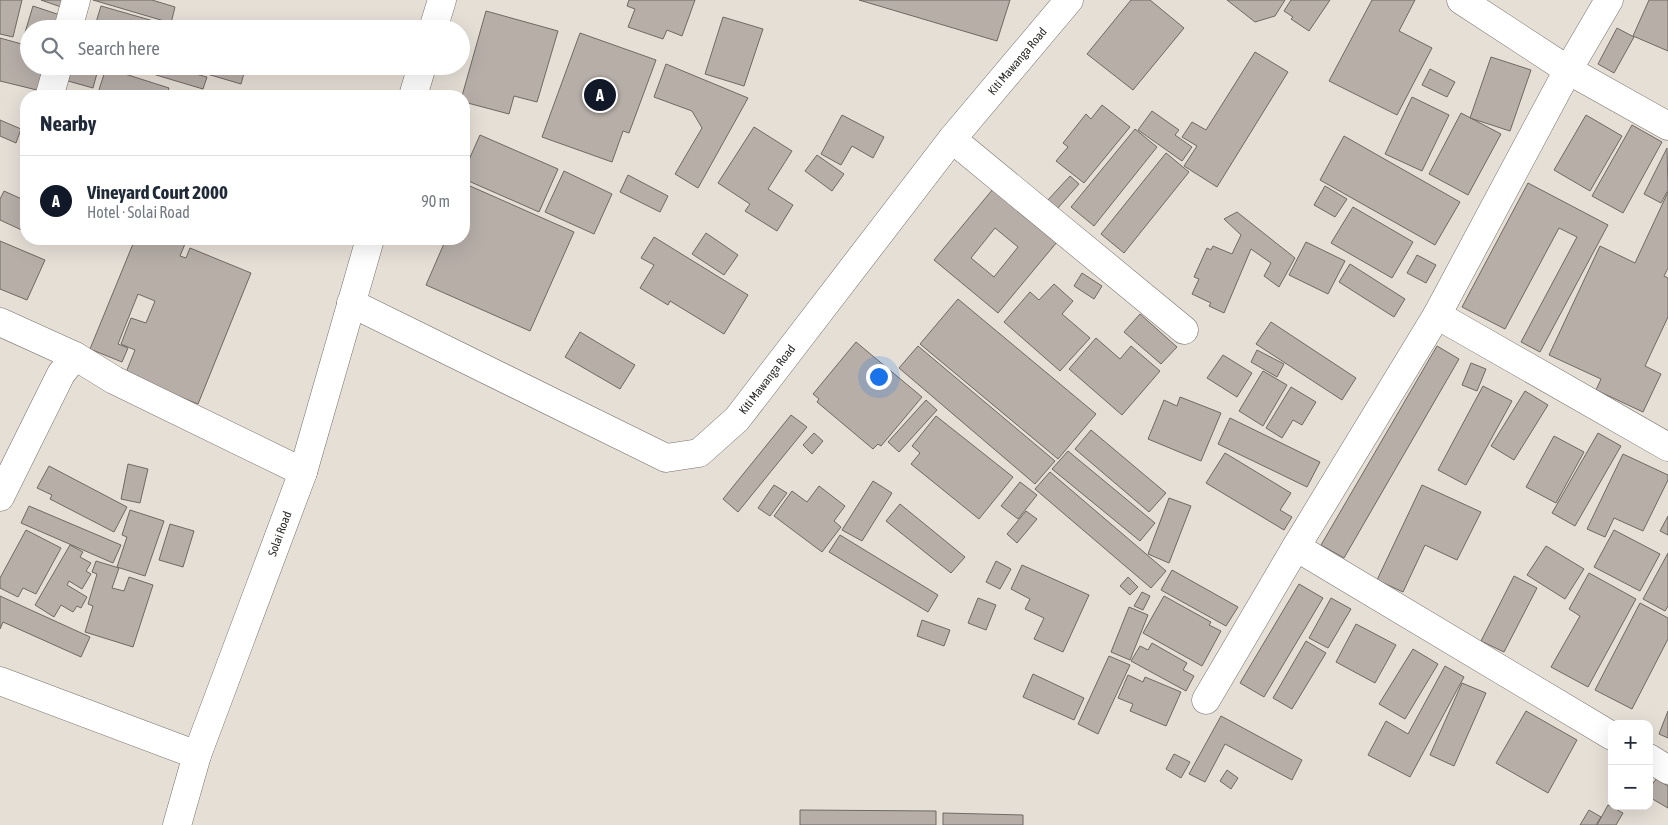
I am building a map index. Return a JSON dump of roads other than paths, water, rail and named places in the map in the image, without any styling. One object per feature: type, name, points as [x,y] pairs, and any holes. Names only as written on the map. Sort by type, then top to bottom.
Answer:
[{"type":"main road","points":[[70,20],[76,0]]},
{"type":"main road","points":[[436,20],[442,0]]},
{"type":"main road","name":"Kiti Mawanga Road","points":[[350,303],[666,458],[699,452],[737,419],[952,139],[1069,0]]},
{"type":"main road","points":[[1461,0],[1568,70],[1668,126]]},
{"type":"main road","points":[[1206,700],[1296,547],[1437,315],[1568,70],[1609,0]]},
{"type":"main road","points":[[51,90],[55,75]]},
{"type":"main road","points":[[415,90],[419,75]]},
{"type":"main road","points":[[952,139],[1184,330]]},
{"type":"main road","name":"Solai Road","points":[[177,825],[197,755],[303,472],[368,245]]},
{"type":"main road","points":[[1437,315],[1668,447]]},
{"type":"main road","points":[[0,322],[75,356],[114,380],[303,472]]},
{"type":"main road","points":[[0,497],[61,374],[75,356]]},
{"type":"main road","points":[[1296,547],[1608,734]]},
{"type":"main road","points":[[0,681],[197,755]]},
{"type":"main road","points":[[1653,761],[1668,770]]},
{"type":"place","name":"Vineyard Court 2000","points":[[600,95]]}]
